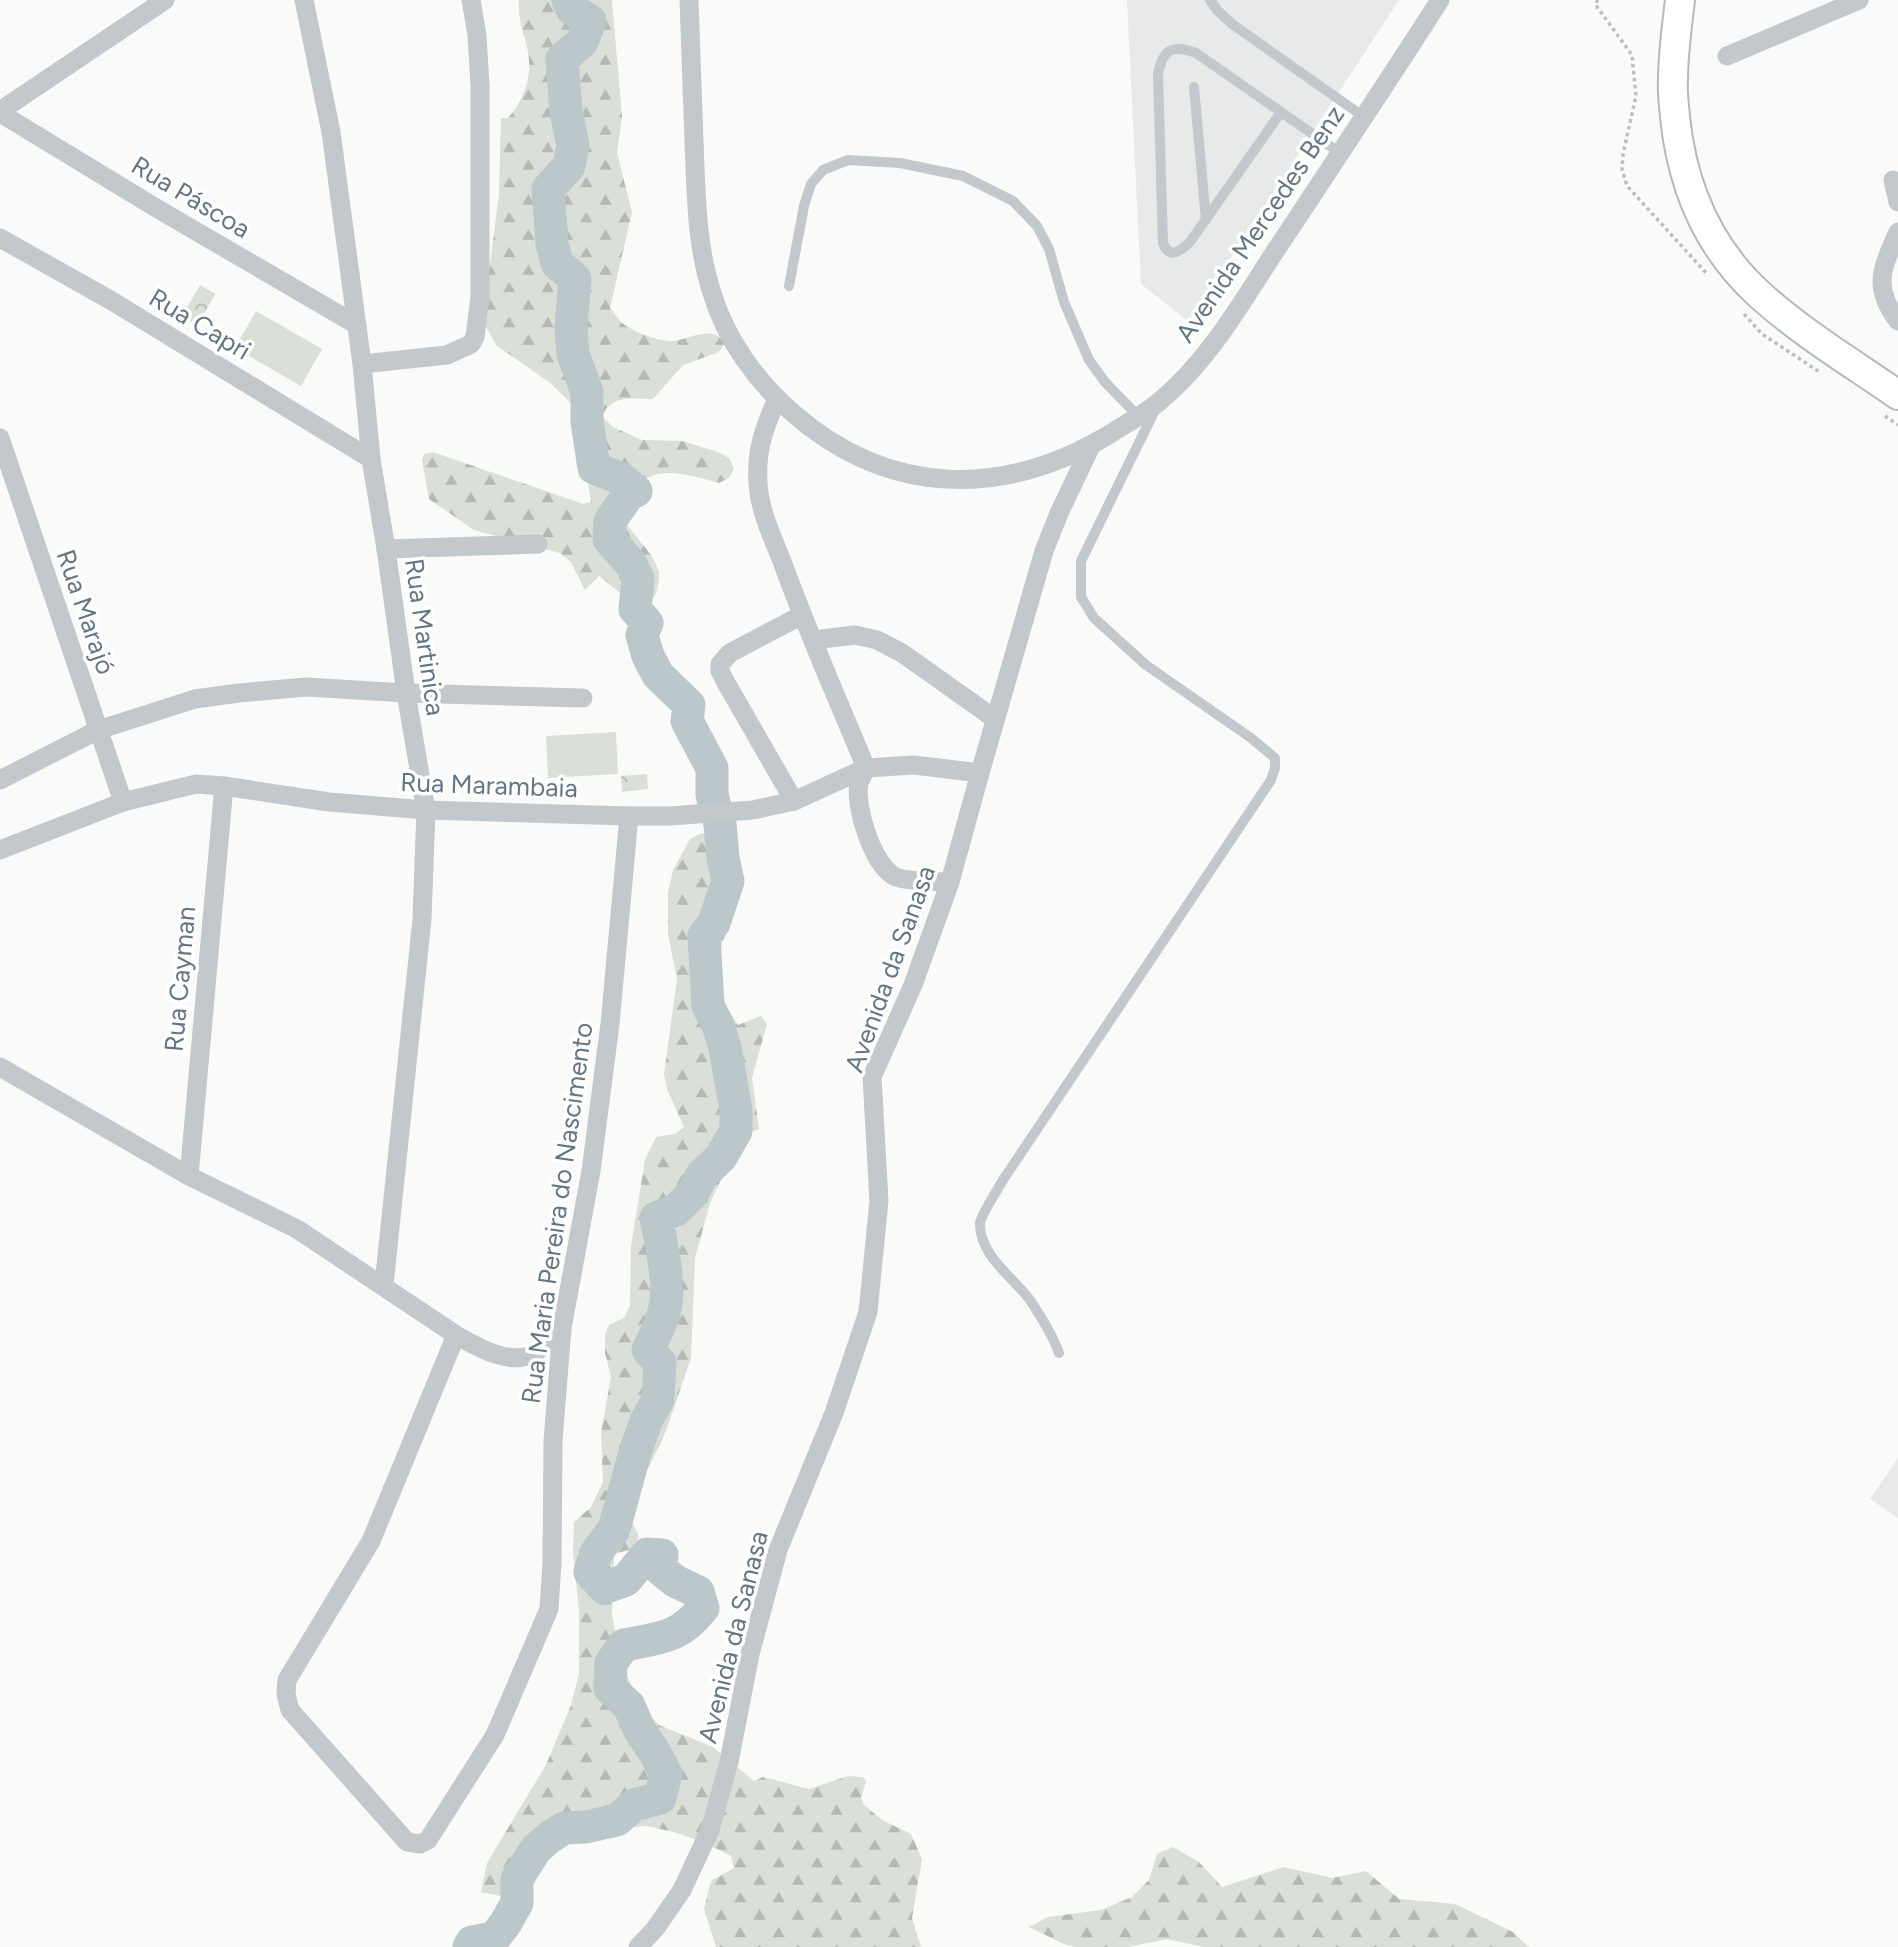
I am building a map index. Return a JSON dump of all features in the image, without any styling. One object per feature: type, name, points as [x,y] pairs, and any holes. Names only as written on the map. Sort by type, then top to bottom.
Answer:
[{"type":"main road","points":[[1680,0],[1672,83],[1677,139],[1689,187],[1701,219],[1738,272],[1759,294],[1839,355],[1898,395]]},
{"type":"street","points":[[0,112],[165,0]]},
{"type":"street","name":"Rua Martinica","points":[[304,0],[331,132],[362,365],[370,459],[426,810],[422,919],[384,1285]]},
{"type":"street","points":[[362,365],[447,355],[471,344],[475,337],[480,297],[480,86],[477,35],[471,0]]},
{"type":"street","name":"Avenida Mercedes Benz","points":[[689,0],[695,183],[702,253],[722,321],[744,358],[777,399],[806,425],[836,445],[874,463],[916,476],[954,480],[992,478],[1032,470],[1091,446],[1160,401],[1195,366],[1221,333],[1440,0]]},
{"type":"street","points":[[1727,56],[1860,0]]},
{"type":"street","name":"Rua Páscoa","points":[[0,112],[158,209],[357,324]]},
{"type":"street","points":[[1892,180],[1898,202]]},
{"type":"street","points":[[1898,232],[1881,276],[1881,290],[1898,321]]},
{"type":"street","name":"Rua Capri","points":[[0,237],[112,301],[370,459]]},
{"type":"street","points":[[777,399],[761,439],[758,484],[763,508],[802,615],[866,768],[859,783],[859,803],[864,825],[874,852],[887,871],[899,878],[950,882]]},
{"type":"street","name":"Rua Marajó","points":[[0,438],[122,802]]},
{"type":"street","name":"Avenida da Sanasa","points":[[638,1947],[655,1929],[682,1889],[710,1830],[729,1762],[750,1654],[778,1550],[834,1413],[868,1312],[879,1201],[872,1077],[913,985],[950,882],[1044,551],[1091,446]]},
{"type":"street","points":[[386,549],[538,544]]},
{"type":"street","points":[[794,801],[725,681],[720,664],[730,653],[802,615]]},
{"type":"street","points":[[813,640],[855,635],[877,640],[902,653],[995,719]]},
{"type":"street","points":[[0,780],[98,730],[195,699],[306,687],[583,698]]},
{"type":"street","name":"Rua Marambaia","points":[[0,850],[122,802],[196,785],[224,786],[329,802],[426,810],[670,816],[753,810],[794,801],[866,768],[914,765],[980,773]]},
{"type":"street","name":"Rua Cayman","points":[[189,1176],[224,786]]},
{"type":"street","name":"Rua Maria Pereira do Nascimento","points":[[456,1335],[371,1541],[287,1680],[286,1694],[290,1710],[407,1842],[420,1843],[428,1840],[495,1735],[548,1609],[552,1563],[553,1441],[562,1328],[590,1171],[610,1024],[629,816]]},
{"type":"street","points":[[0,1067],[189,1176],[298,1229],[479,1348],[504,1356],[533,1354],[562,1328]]},
{"type":"lane","points":[[1210,0],[1232,24],[1364,117]]},
{"type":"lane","points":[[1281,113],[1190,242],[1179,252],[1173,253],[1165,247],[1158,75],[1160,62],[1167,52],[1175,48],[1185,48],[1196,53],[1340,153]]},
{"type":"lane","points":[[1194,88],[1206,220]]},
{"type":"lane","points":[[789,286],[804,206],[811,184],[823,170],[848,160],[874,161],[900,163],[964,176],[1013,201],[1037,226],[1049,248],[1064,302],[1089,360],[1105,383],[1139,416]]},
{"type":"lane","points":[[1059,1353],[1053,1337],[1029,1299],[990,1253],[984,1242],[980,1222],[1003,1180],[1271,780],[1275,768],[1275,758],[1251,738],[1146,665],[1094,618],[1082,597],[1081,561],[1160,401]]},
{"type":"shaded area","points":[[1127,0],[1399,0],[1189,322],[1141,284]]},
{"type":"shaded area","points":[[1898,1458],[1898,1518],[1870,1499]]},
{"type":"green space","points":[[519,0],[612,0],[622,117],[617,153],[632,212],[610,308],[626,325],[653,338],[673,341],[708,333],[720,337],[725,343],[719,352],[683,365],[653,399],[617,401],[606,409],[602,416],[613,427],[642,440],[682,441],[718,452],[729,458],[734,469],[729,478],[719,483],[681,474],[657,474],[636,487],[627,499],[623,509],[624,519],[649,552],[659,574],[655,596],[644,605],[631,602],[599,576],[585,590],[571,562],[560,553],[474,530],[429,499],[422,460],[424,454],[433,452],[583,504],[591,502],[577,409],[549,382],[497,346],[486,327],[487,287],[499,194],[501,118],[508,118],[517,106],[527,84],[529,69]]},
{"type":"green space","points":[[200,285],[215,294],[198,325],[182,317]]},
{"type":"green space","points":[[256,311],[322,349],[301,386],[235,348]]},
{"type":"green space","points":[[616,732],[618,774],[548,778],[546,736]]},
{"type":"green space","points":[[647,774],[648,789],[622,792],[621,776]]},
{"type":"green space","points":[[702,833],[723,841],[730,869],[730,924],[721,946],[719,968],[726,1009],[738,1025],[761,1016],[767,1024],[752,1078],[759,1129],[742,1135],[710,1203],[695,1258],[691,1358],[666,1431],[628,1511],[639,1537],[632,1549],[614,1554],[612,1614],[618,1647],[639,1703],[659,1725],[713,1747],[754,1781],[763,1777],[809,1789],[848,1776],[863,1777],[866,1781],[861,1798],[864,1805],[882,1820],[911,1834],[922,1859],[912,1918],[921,1947],[716,1947],[704,1909],[711,1881],[734,1868],[731,1856],[703,1842],[646,1826],[581,1832],[552,1853],[532,1879],[510,1898],[481,1892],[487,1863],[546,1765],[571,1705],[579,1674],[574,1522],[591,1507],[603,1482],[601,1433],[611,1377],[605,1353],[605,1335],[609,1325],[624,1318],[630,1306],[631,1246],[645,1160],[656,1137],[675,1134],[684,1127],[667,1089],[664,1074],[677,979],[668,934],[668,892],[673,870],[690,839]]},
{"type":"green space","points":[[1173,1847],[1199,1862],[1222,1887],[1284,1867],[1332,1878],[1366,1871],[1399,1899],[1455,1904],[1513,1932],[1529,1947],[1204,1947],[1167,1939],[1128,1947],[1076,1947],[1029,1927],[1048,1917],[1101,1910],[1132,1897],[1149,1880],[1157,1854]]},
{"type":"waterway","points":[[469,1947],[472,1942],[494,1938],[505,1924],[517,1903],[517,1879],[536,1849],[550,1837],[564,1828],[586,1827],[617,1820],[634,1805],[660,1798],[666,1774],[639,1729],[629,1706],[610,1688],[611,1663],[624,1645],[659,1638],[677,1631],[703,1608],[698,1592],[675,1581],[660,1569],[662,1555],[647,1554],[626,1580],[604,1588],[590,1572],[596,1553],[614,1529],[634,1456],[646,1421],[658,1400],[660,1363],[648,1350],[659,1327],[667,1293],[656,1218],[676,1210],[693,1193],[702,1175],[721,1157],[736,1131],[736,1110],[725,1048],[718,1025],[708,1006],[704,936],[714,923],[728,881],[720,824],[712,795],[712,768],[687,721],[689,705],[658,675],[648,656],[642,635],[647,623],[635,609],[638,579],[631,564],[609,539],[610,521],[629,494],[636,491],[622,479],[594,468],[587,421],[587,392],[573,354],[571,327],[575,279],[557,263],[552,244],[548,189],[569,166],[573,145],[566,112],[562,59],[582,42],[590,21],[572,9],[568,0]]}]
